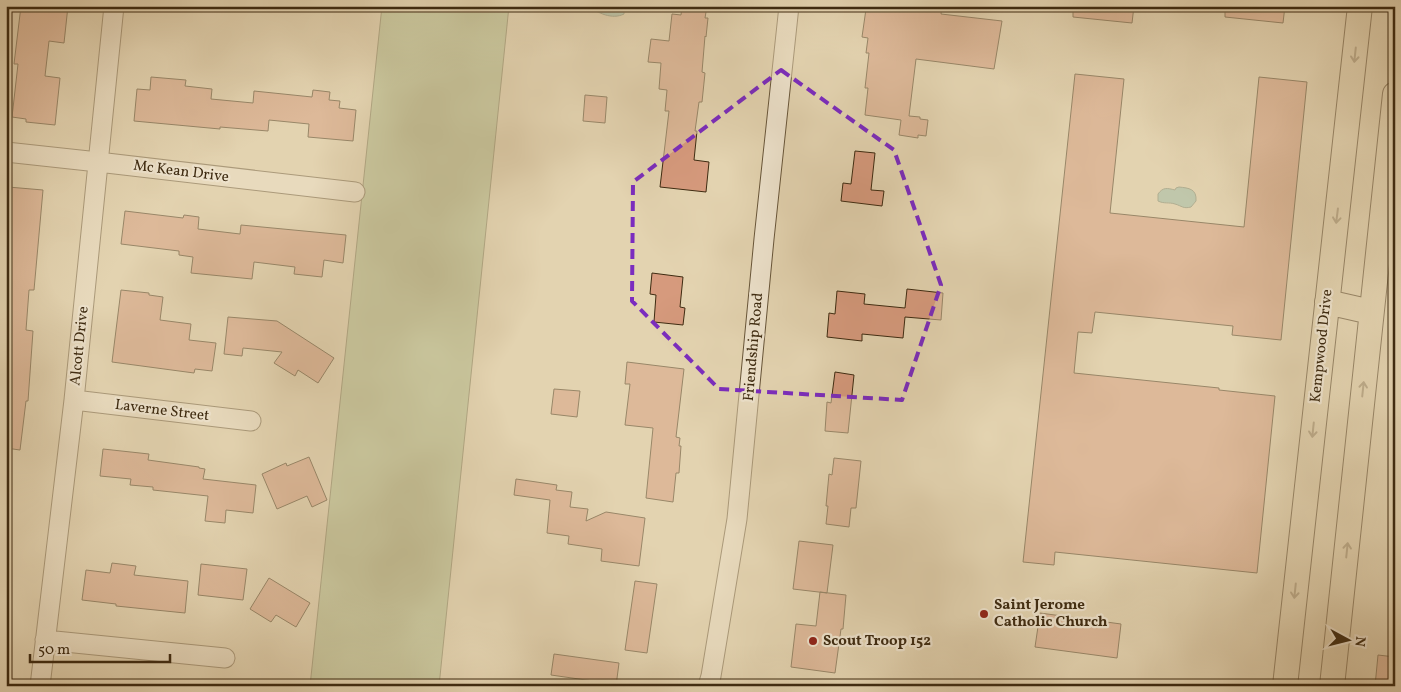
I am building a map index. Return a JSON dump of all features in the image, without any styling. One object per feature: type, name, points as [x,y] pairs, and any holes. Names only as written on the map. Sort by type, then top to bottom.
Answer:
[{"type":"main road","name":"Kempwood Drive","points":[[1285,686],[1360,6]]},
{"type":"main road","points":[[1332,686],[1395,94]]},
{"type":"main road","points":[[1327,302],[1371,312]]},
{"type":"street","name":"Alcott Drive","points":[[40,686],[74,400],[114,6]]},
{"type":"street","name":"Friendship Road","points":[[708,686],[737,519],[789,6]]},
{"type":"street","name":"Mc Kean Drive","points":[[6,152],[356,192]]},
{"type":"street","name":"Laverne Street","points":[[74,400],[251,421]]},
{"type":"street","points":[[45,640],[225,658]]},
{"type":"highlighted area","points":[[781,70],[894,150],[941,285],[902,400],[719,389],[632,301],[633,182]]},
{"type":"shaded area","points":[[382,6],[509,6],[439,686],[310,686]]},
{"type":"shaded area","points":[[588,6],[624,6],[624,14],[610,16]]},
{"type":"shaded area","points":[[1179,187],[1194,192],[1196,201],[1191,207],[1158,201],[1158,194],[1163,189],[1175,190]]},
{"type":"building","points":[[21,6],[68,6],[64,43],[49,41],[45,76],[60,78],[55,125],[26,122],[26,119],[12,117],[18,64],[14,64]]},
{"type":"building","points":[[682,6],[707,6],[705,18],[708,18],[702,72],[705,73],[702,102],[699,102],[695,131],[697,131],[694,160],[709,162],[706,192],[660,187],[669,111],[665,111],[667,90],[659,89],[661,63],[648,62],[651,39],[669,41],[672,14],[681,15]]},
{"type":"building","points":[[871,6],[942,6],[941,14],[1002,21],[994,69],[916,59],[909,116],[928,120],[926,136],[918,135],[918,138],[899,135],[901,120],[865,115],[868,88],[865,88],[869,53],[866,53],[868,38],[862,37],[866,9],[871,10]]},
{"type":"building","points":[[1073,6],[1134,6],[1132,23],[1073,17]]},
{"type":"building","points":[[1225,6],[1285,6],[1283,23],[1225,17]]},
{"type":"building","points":[[1075,74],[1124,79],[1110,213],[1244,227],[1259,77],[1307,82],[1281,340],[1232,335],[1233,326],[1095,312],[1092,333],[1078,332],[1074,373],[1219,388],[1219,390],[1275,396],[1257,573],[1055,552],[1054,565],[1023,562]]},
{"type":"building","points":[[151,77],[186,80],[185,86],[212,89],[211,99],[253,103],[254,91],[312,97],[313,90],[330,92],[329,100],[340,101],[339,108],[356,110],[353,141],[308,137],[309,124],[269,120],[268,131],[220,127],[220,129],[134,121],[137,89],[150,90]]},
{"type":"building","points":[[585,95],[607,97],[605,123],[583,121]]},
{"type":"building","points":[[855,151],[875,153],[871,190],[884,191],[882,206],[841,201],[843,183],[851,184]]},
{"type":"building","points":[[8,187],[43,190],[34,290],[29,290],[26,330],[33,331],[28,401],[26,401],[20,450],[6,448],[6,203]]},
{"type":"building","points":[[125,211],[183,218],[184,215],[199,217],[198,229],[240,234],[241,225],[346,235],[343,263],[324,260],[322,277],[294,274],[295,267],[254,262],[252,279],[191,273],[193,257],[179,255],[179,251],[121,244]]},
{"type":"building","points":[[652,273],[683,277],[680,307],[685,308],[683,325],[654,322],[656,295],[650,294]]},
{"type":"building","points":[[907,289],[943,293],[941,320],[905,317],[903,338],[862,334],[862,341],[827,337],[829,313],[835,314],[837,291],[865,294],[864,304],[905,308]]},
{"type":"building","points":[[121,290],[149,293],[149,295],[163,297],[160,320],[191,324],[189,340],[216,343],[212,371],[195,369],[194,373],[112,362]]},
{"type":"building","points":[[228,317],[277,321],[334,358],[318,383],[298,370],[295,376],[274,363],[282,352],[243,348],[242,356],[224,354]]},
{"type":"building","points":[[627,362],[684,369],[676,437],[680,438],[679,446],[681,446],[679,473],[676,473],[673,502],[646,498],[653,428],[625,425],[630,384],[625,384]]},
{"type":"building","points":[[835,372],[854,375],[848,433],[825,431],[827,402],[831,403]]},
{"type":"building","points":[[554,389],[580,391],[577,417],[551,414]]},
{"type":"building","points":[[103,449],[149,454],[148,460],[199,467],[205,469],[203,479],[256,485],[253,513],[226,510],[225,523],[205,521],[208,496],[153,490],[153,487],[130,485],[131,479],[100,476]]},
{"type":"building","points":[[309,457],[327,500],[312,507],[307,496],[277,509],[262,474],[286,463],[287,466]]},
{"type":"building","points":[[834,458],[861,461],[856,508],[851,508],[849,527],[826,524],[829,474],[832,475]]},
{"type":"building","points":[[516,479],[557,485],[556,490],[572,492],[570,507],[588,509],[586,521],[606,512],[645,518],[639,566],[601,561],[602,549],[568,544],[569,536],[547,533],[550,500],[514,495]]},
{"type":"building","points":[[799,541],[833,545],[827,593],[793,589]]},
{"type":"building","points":[[112,563],[136,566],[134,575],[188,581],[185,613],[116,606],[116,604],[82,600],[86,570],[110,573]]},
{"type":"building","points":[[201,564],[247,569],[243,600],[198,595]]},
{"type":"building","points":[[269,578],[310,603],[296,627],[276,615],[271,622],[250,609]]},
{"type":"building","points":[[635,581],[657,584],[647,653],[625,650]]},
{"type":"building","name":"Scout Troop 152","points":[[820,592],[846,595],[843,629],[841,629],[835,673],[791,667],[796,624],[816,626]]},
{"type":"building","points":[[1040,613],[1121,624],[1117,658],[1035,647]]},
{"type":"building","points":[[554,654],[619,663],[616,686],[593,686],[593,681],[551,675]]},
{"type":"building","points":[[1378,655],[1395,657],[1395,686],[1375,686]]},
{"type":"place","name":"Saint Jerome Catholic Church","points":[[984,614]]},
{"type":"place","name":"Scout Troop 152","points":[[813,641]]}]
